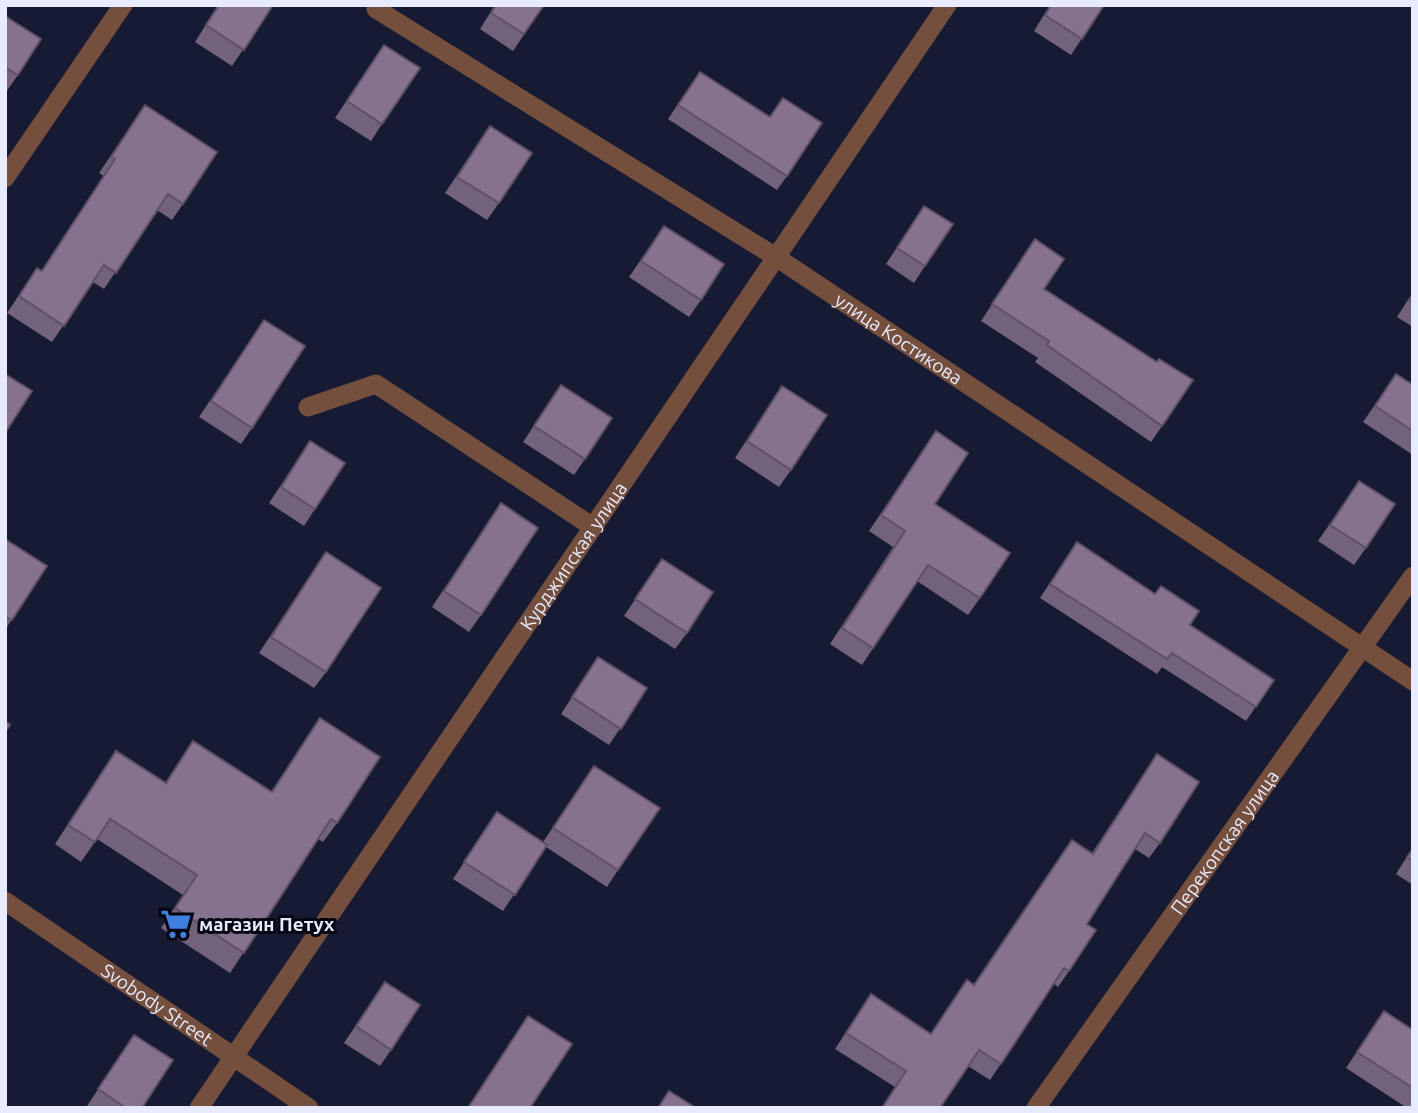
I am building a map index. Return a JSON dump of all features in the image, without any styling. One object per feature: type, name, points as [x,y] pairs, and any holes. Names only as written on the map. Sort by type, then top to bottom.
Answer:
[{"type":"street","points":[[5,178],[123,5]]},
{"type":"street","name":"Курджипская улица","points":[[199,1108],[947,5]]},
{"type":"street","name":"улица Костикова","points":[[377,7],[776,257],[1413,681]]},
{"type":"street","points":[[308,407],[376,384],[593,527]]},
{"type":"street","name":"Перекопская улица","points":[[1036,1108],[1413,576]]},
{"type":"street","name":"Svobody Street","points":[[5,901],[309,1108]]},
{"type":"building","points":[[219,5],[273,5],[244,50],[206,25]]},
{"type":"building","points":[[496,5],[544,5],[524,34],[491,13]]},
{"type":"building","points":[[1051,5],[1104,5],[1082,39],[1045,15]]},
{"type":"building","points":[[5,16],[41,39],[18,75],[5,67]]},
{"type":"building","points":[[384,45],[420,68],[382,124],[347,101]]},
{"type":"building","points":[[700,72],[770,117],[783,98],[822,123],[787,176],[678,105]]},
{"type":"building","points":[[145,105],[217,152],[183,204],[168,194],[116,273],[104,265],[64,326],[19,296],[37,268],[42,271],[115,159],[111,157]]},
{"type":"building","points":[[490,126],[532,153],[499,203],[457,177]]},
{"type":"building","points":[[924,206],[953,224],[925,266],[897,248]]},
{"type":"building","points":[[664,226],[724,264],[701,300],[641,261]]},
{"type":"building","points":[[1035,239],[1064,259],[1044,289],[1157,362],[1159,359],[1193,380],[1162,426],[1047,345],[1049,341],[992,304]]},
{"type":"building","points":[[264,320],[305,346],[252,428],[211,401]]},
{"type":"building","points":[[5,374],[32,391],[5,433]]},
{"type":"building","points":[[1396,374],[1413,385],[1413,431],[1375,406]]},
{"type":"building","points":[[561,385],[612,418],[585,459],[534,426]]},
{"type":"building","points":[[782,386],[827,415],[791,470],[747,441]]},
{"type":"building","points":[[936,431],[968,453],[935,504],[1010,553],[980,598],[928,565],[873,648],[842,628],[905,531],[881,515]]},
{"type":"building","points":[[310,441],[345,463],[315,509],[281,487]]},
{"type":"building","points":[[1359,481],[1395,504],[1366,548],[1330,525]]},
{"type":"building","points":[[501,503],[538,528],[481,615],[444,591]]},
{"type":"building","points":[[5,539],[47,566],[12,620],[5,616]]},
{"type":"building","points":[[1077,542],[1155,594],[1161,586],[1199,611],[1190,625],[1274,680],[1256,707],[1172,653],[1167,659],[1050,584]]},
{"type":"building","points":[[326,552],[381,588],[326,672],[271,637]]},
{"type":"building","points":[[662,559],[713,592],[687,633],[635,599]]},
{"type":"building","points":[[598,657],[647,688],[621,729],[572,697]]},
{"type":"building","points":[[320,718],[380,757],[337,823],[331,819],[244,953],[175,908],[197,875],[110,819],[95,842],[68,825],[116,751],[166,783],[193,741],[272,792]]},
{"type":"building","points":[[1157,754],[1199,782],[1160,843],[1145,833],[1087,924],[1096,930],[1069,971],[1064,968],[1001,1064],[979,1050],[940,1108],[882,1108],[906,1071],[846,1033],[871,994],[931,1034],[967,980],[974,985],[1072,840],[1093,854]]},
{"type":"building","points":[[594,766],[660,808],[618,870],[553,828]]},
{"type":"building","points":[[497,812],[547,845],[515,895],[464,862]]},
{"type":"building","points":[[1413,849],[1413,861],[1407,857]]},
{"type":"building","points":[[385,982],[420,1005],[391,1050],[356,1026]]},
{"type":"building","points":[[1384,1011],[1413,1030],[1413,1088],[1357,1052]]},
{"type":"building","points":[[528,1016],[572,1044],[530,1108],[468,1108]]},
{"type":"building","points":[[134,1035],[173,1060],[142,1108],[126,1108],[98,1089]]},
{"type":"building","points":[[669,1091],[696,1108],[658,1108]]},
{"type":"place","name":"магазин Петух","points":[[176,924]]}]
